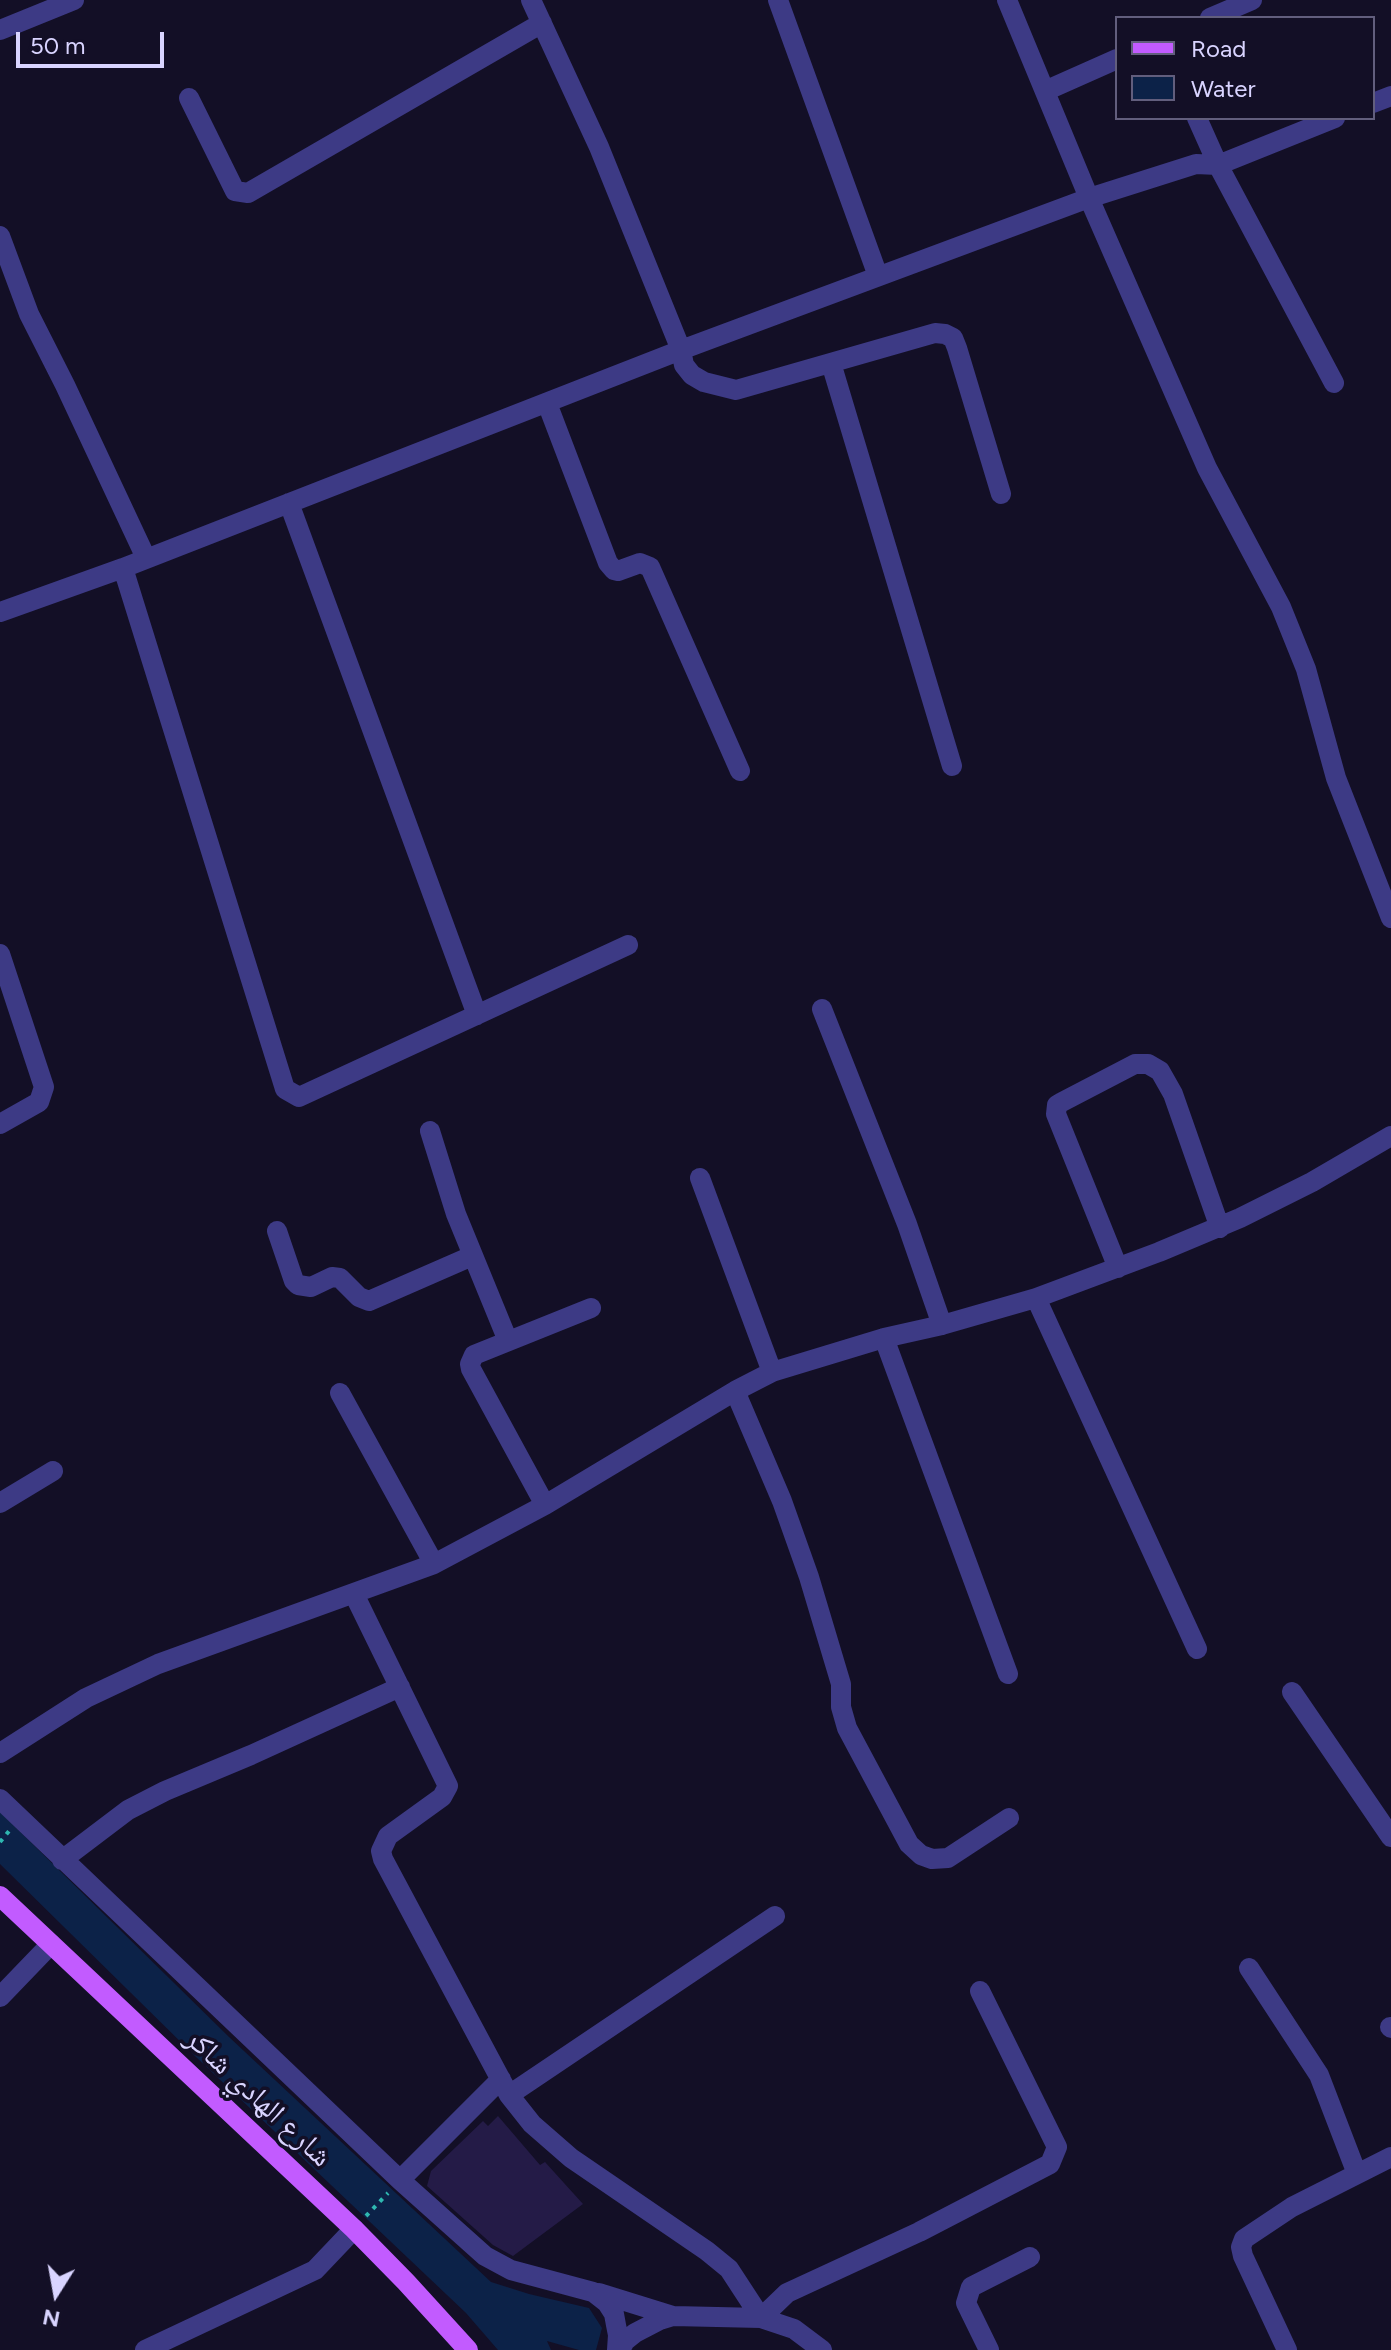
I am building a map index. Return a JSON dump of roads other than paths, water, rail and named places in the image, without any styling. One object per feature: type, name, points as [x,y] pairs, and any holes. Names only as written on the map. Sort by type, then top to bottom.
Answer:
[{"type":"main road","name":"شارع الهادي شاكر","points":[[0,1896],[354,2229],[468,2350]]},
{"type":"street","points":[[0,30],[74,0]]},
{"type":"street","points":[[531,0],[599,147],[681,350],[684,365],[692,375],[704,382],[736,390],[935,333],[945,334],[953,338],[1001,494]]},
{"type":"street","points":[[778,0],[878,276]]},
{"type":"street","points":[[1007,0],[1089,198],[1207,468],[1281,607],[1306,669],[1336,778],[1391,918]]},
{"type":"street","points":[[1215,16],[1252,0]]},
{"type":"street","points":[[189,98],[235,191],[248,193],[542,23]]},
{"type":"street","points":[[1045,91],[1115,60]]},
{"type":"street","points":[[1198,120],[1218,165],[1334,383]]},
{"type":"street","points":[[0,612],[123,568],[878,276],[1089,198],[1196,164],[1218,165],[1330,120]]},
{"type":"street","points":[[0,236],[29,314],[146,558]]},
{"type":"street","points":[[831,363],[952,766]]},
{"type":"street","points":[[547,403],[608,563],[618,571],[640,563],[650,567],[740,771]]},
{"type":"street","points":[[289,503],[477,1015]]},
{"type":"street","points":[[123,568],[285,1089],[299,1097],[628,945]]},
{"type":"street","points":[[0,954],[44,1087],[39,1102],[0,1124]]},
{"type":"street","points":[[822,1009],[907,1224],[942,1325]]},
{"type":"street","points":[[1118,1268],[1056,1114],[1057,1105],[1135,1064],[1148,1064],[1160,1071],[1173,1094],[1220,1228]]},
{"type":"street","points":[[430,1131],[456,1214],[508,1341]]},
{"type":"street","points":[[0,1753],[86,1698],[158,1664],[434,1564],[545,1505],[772,1372],[884,1338],[1036,1298],[1118,1268],[1220,1228],[1312,1182],[1391,1136]]},
{"type":"street","points":[[700,1178],[772,1372]]},
{"type":"street","points":[[277,1231],[298,1285],[311,1287],[332,1277],[340,1278],[359,1297],[369,1301],[472,1256]]},
{"type":"street","points":[[1036,1298],[1197,1649]]},
{"type":"street","points":[[545,1505],[470,1364],[474,1355],[591,1308]]},
{"type":"street","points":[[884,1338],[1008,1674]]},
{"type":"street","points":[[735,1391],[782,1501],[809,1577],[841,1684],[841,1707],[847,1728],[909,1844],[921,1855],[932,1859],[948,1858],[1009,1818]]},
{"type":"street","points":[[340,1393],[434,1564]]},
{"type":"street","points":[[0,1503],[53,1471]]},
{"type":"street","points":[[354,1594],[448,1786],[442,1797],[388,1836],[381,1851],[383,1859],[505,2087],[532,2124],[571,2158],[729,2269],[761,2318]]},
{"type":"street","points":[[62,1860],[128,1810],[165,1791],[400,1687]]},
{"type":"street","points":[[1292,1692],[1391,1837]]},
{"type":"street","points":[[0,1799],[400,2180],[485,2256],[511,2270],[673,2316],[761,2318],[794,2329],[822,2350]]},
{"type":"street","points":[[400,2180],[505,2087],[775,1916]]},
{"type":"street","points":[[0,1997],[51,1944]]},
{"type":"street","points":[[1249,1968],[1319,2075],[1357,2174]]},
{"type":"street","points":[[761,2318],[787,2293],[919,2232],[1050,2164],[1057,2147],[980,1991]]},
{"type":"street","points":[[1287,2350],[1243,2256],[1241,2247],[1244,2239],[1292,2207],[1391,2157]]},
{"type":"street","points":[[145,2350],[187,2341],[315,2270],[354,2229]]},
{"type":"street","points":[[989,2350],[966,2303],[971,2287],[1030,2257]]},
{"type":"street","points":[[593,2292],[607,2303],[614,2314],[619,2350]]},
{"type":"street","points":[[619,2350],[635,2333],[673,2316]]},
{"type":"water","points":[[0,1812],[229,2037],[491,2282],[589,2308],[602,2328],[596,2350],[579,2350],[547,2341],[551,2350],[498,2350],[466,2313],[196,2057],[0,1864]]}]
